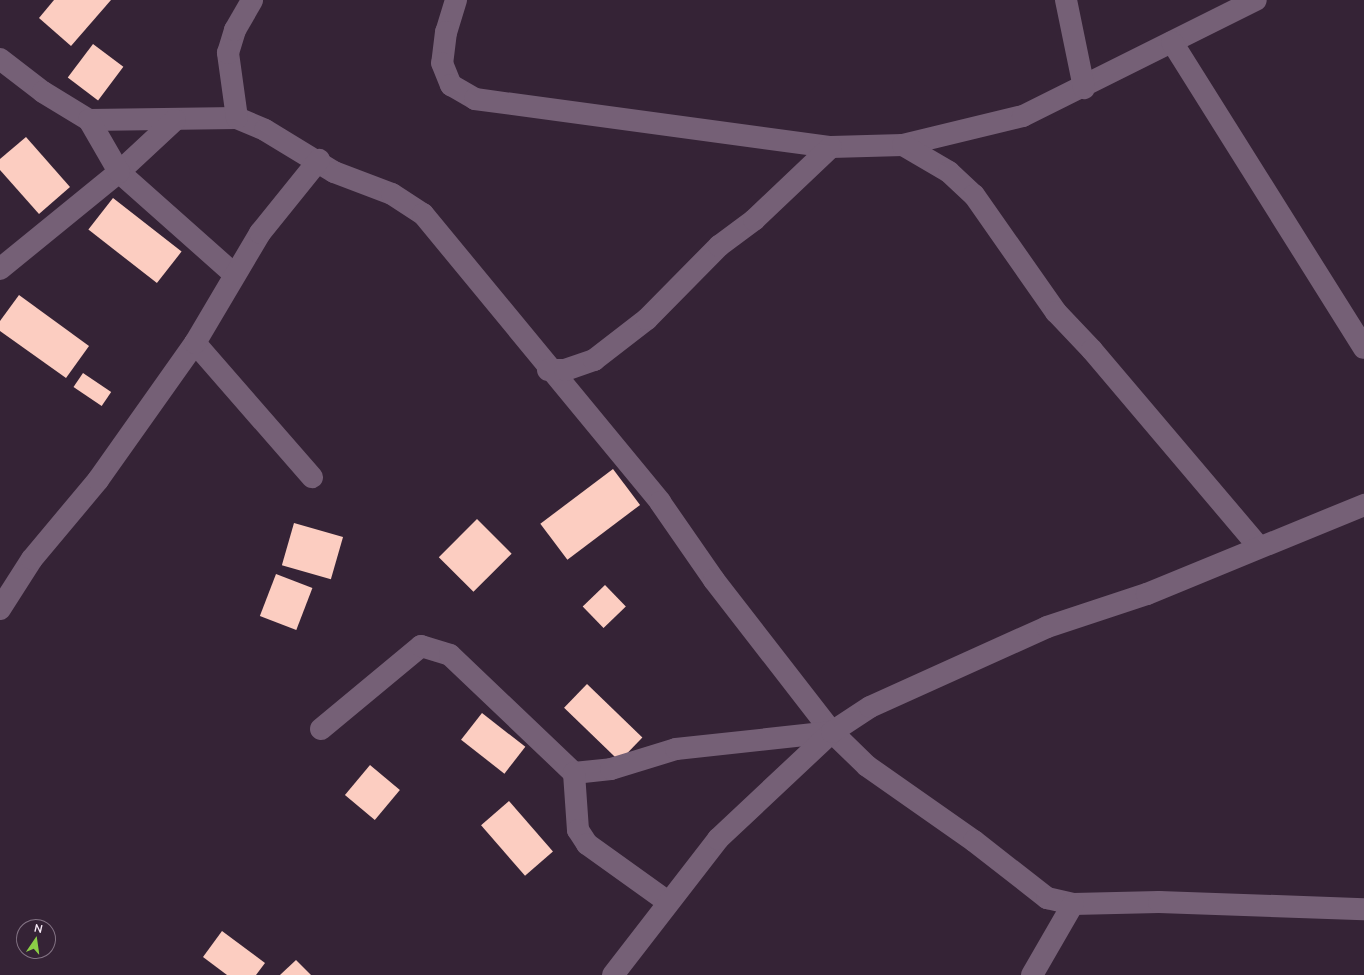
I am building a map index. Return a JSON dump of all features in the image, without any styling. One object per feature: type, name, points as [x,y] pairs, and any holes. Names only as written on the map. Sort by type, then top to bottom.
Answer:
[{"type":"street","points":[[237,118],[228,53],[234,30],[252,0]]},
{"type":"street","points":[[456,0],[446,32],[442,63],[451,85],[475,99],[831,147],[903,145],[1023,116],[1084,88],[1256,0]]},
{"type":"street","points":[[1066,0],[1084,88]]},
{"type":"street","points":[[1172,42],[1364,348]]},
{"type":"street","points":[[0,59],[43,92],[89,120],[119,172],[234,274]]},
{"type":"street","points":[[89,120],[237,118],[319,160],[334,172],[392,194],[423,214],[479,279],[548,370],[660,502],[718,586],[832,732],[867,766],[974,841],[1047,898],[1073,904],[1159,902],[1364,909]]},
{"type":"street","points":[[0,269],[119,172],[175,120]]},
{"type":"street","points":[[903,145],[949,172],[974,195],[1056,312],[1092,350],[1259,546]]},
{"type":"street","points":[[548,370],[565,370],[594,360],[647,318],[719,246],[754,220],[831,147]]},
{"type":"street","points":[[0,609],[32,559],[98,480],[195,343],[234,274],[260,233],[319,160]]},
{"type":"street","points":[[195,343],[312,477]]},
{"type":"street","points":[[613,975],[718,839],[832,732],[870,707],[1047,627],[1147,594],[1259,546],[1364,504]]},
{"type":"street","points":[[321,730],[421,646],[450,655],[574,773],[578,830],[587,844],[668,902]]},
{"type":"street","points":[[574,773],[611,769],[676,749],[832,732]]},
{"type":"street","points":[[1032,975],[1073,904]]},
{"type":"building","points":[[54,0],[111,0],[71,46],[39,18]]},
{"type":"building","points":[[93,44],[123,67],[98,100],[68,78]]},
{"type":"building","points":[[26,137],[70,187],[39,214],[0,170],[0,159]]},
{"type":"building","points":[[113,198],[182,252],[157,283],[88,230]]},
{"type":"building","points":[[19,295],[89,346],[66,378],[0,331],[0,321]]},
{"type":"building","points":[[83,373],[111,392],[102,406],[73,387]]},
{"type":"building","points":[[613,469],[640,505],[567,560],[540,524]]},
{"type":"building","points":[[477,519],[512,554],[473,592],[439,557]]},
{"type":"building","points":[[294,523],[343,537],[331,579],[282,565]]},
{"type":"building","points":[[276,574],[312,588],[296,630],[260,616]]},
{"type":"building","points":[[605,585],[626,607],[604,628],[583,607]]},
{"type":"building","points":[[587,684],[642,737],[619,761],[564,708]]},
{"type":"building","points":[[482,713],[525,747],[504,774],[461,740]]},
{"type":"building","points":[[370,765],[400,790],[375,820],[345,795]]},
{"type":"building","points":[[509,801],[553,852],[525,876],[481,825]]},
{"type":"building","points":[[222,931],[265,963],[256,975],[227,975],[203,957]]},
{"type":"building","points":[[296,960],[311,975],[280,975]]}]
